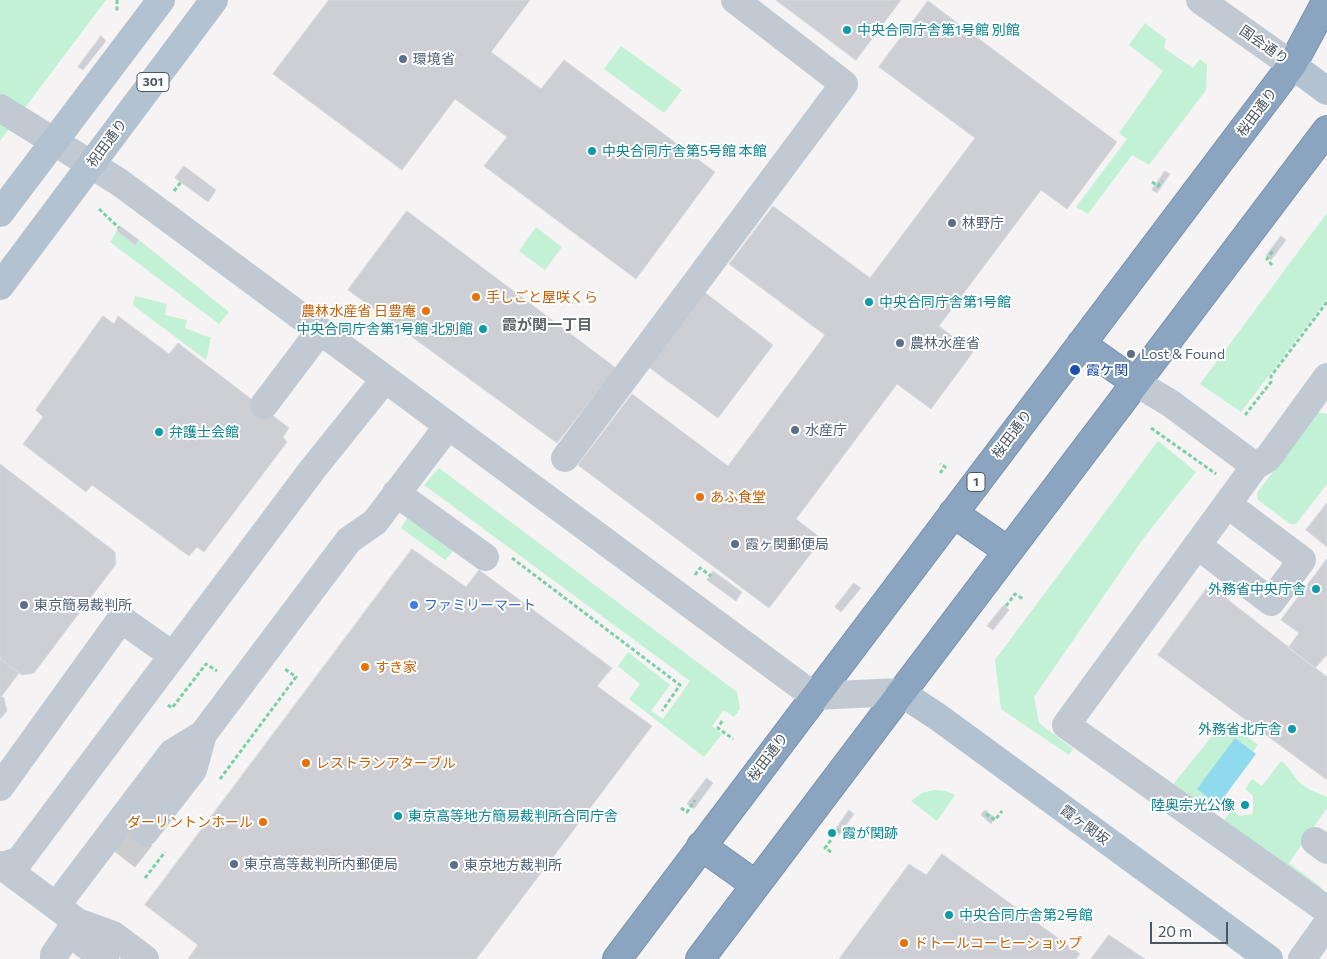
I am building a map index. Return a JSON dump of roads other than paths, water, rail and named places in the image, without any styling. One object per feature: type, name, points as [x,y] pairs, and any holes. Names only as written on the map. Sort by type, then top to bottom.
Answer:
[{"type":"highway","name":"桜田通り","points":[[617,959],[1292,65],[1323,4]]},
{"type":"highway","points":[[700,959],[900,692],[1327,130]]},
{"type":"highway","points":[[1081,344],[1135,382]]},
{"type":"highway","points":[[953,512],[1008,550]]},
{"type":"highway","points":[[702,846],[756,885]]},
{"type":"main road","points":[[0,213],[161,0]]},
{"type":"main road","name":"祝田通り","points":[[0,286],[214,0]]},
{"type":"main road","name":"国会通り","points":[[1292,65],[1327,91]]},
{"type":"main road","name":"霞ヶ関坂","points":[[900,692],[938,717],[1269,959]]},
{"type":"street","points":[[565,458],[844,84],[735,0]]},
{"type":"street","name":"国会通り","points":[[1200,0],[1292,65]]},
{"type":"street","points":[[0,108],[91,164],[814,696],[900,692]]},
{"type":"street","points":[[264,405],[320,331]]},
{"type":"street","points":[[1,866],[19,861],[312,470],[385,379]]},
{"type":"street","points":[[1135,382],[1170,403],[1254,466]]},
{"type":"street","points":[[1324,386],[1268,458],[1254,466],[1220,493],[1197,546],[1066,725],[1327,910]]},
{"type":"street","points":[[145,832],[193,770],[204,734],[349,540],[375,522],[448,426]]},
{"type":"street","points":[[396,493],[496,556]]},
{"type":"street","points":[[1197,546],[1271,602],[1302,560],[1220,493]]},
{"type":"street","points":[[0,787],[121,619],[172,655]]},
{"type":"street","points":[[54,959],[67,920],[172,753],[204,734]]},
{"type":"street","points":[[1,866],[67,920],[105,959]]},
{"type":"street","points":[[67,920],[113,935],[145,959]]},
{"type":"street","points":[[1302,959],[1327,924]]},
{"type":"water","points":[[1235,738],[1256,754],[1218,805],[1197,789]]},
{"type":"tunnel","points":[[124,859],[145,832]]},
{"type":"place","name":"中央合同庁舎第1号館 別館","points":[[847,30]]},
{"type":"place","name":"環境省","points":[[403,59]]},
{"type":"place","name":"中央合同庁舎第5号館 本館","points":[[592,151]]},
{"type":"place","name":"林野庁","points":[[952,223]]},
{"type":"place","name":"手しごと屋咲くら","points":[[476,297]]},
{"type":"place","name":"中央合同庁舎第1号館","points":[[869,302]]},
{"type":"place","name":"農林水産省 日豊庵","points":[[426,311]]},
{"type":"place","name":"中央合同庁舎第1号館 北別館","points":[[483,329]]},
{"type":"place","name":"農林水産省","points":[[900,343]]},
{"type":"place","name":"Lost & Found","points":[[1131,354]]},
{"type":"place","name":"霞ケ関","points":[[1075,370]]},
{"type":"place","name":"水産庁","points":[[795,430]]},
{"type":"place","name":"弁護士会館","points":[[159,432]]},
{"type":"place","name":"あふ食堂","points":[[700,497]]},
{"type":"place","name":"霞ヶ関郵便局","points":[[735,544]]},
{"type":"place","name":"外務省中央庁舎","points":[[1316,589]]},
{"type":"place","name":"東京簡易裁判所","points":[[24,605]]},
{"type":"place","name":"ファミリーマート","points":[[414,605]]},
{"type":"place","name":"すき家","points":[[365,667]]},
{"type":"place","name":"外務省北庁舎","points":[[1292,729]]},
{"type":"place","name":"レストランアターブル","points":[[306,763]]},
{"type":"place","name":"陸奥宗光公像","points":[[1245,805]]},
{"type":"place","name":"東京高等地方簡易裁判所合同庁舎","points":[[398,816]]},
{"type":"place","name":"ダーリントンホール","points":[[263,822]]},
{"type":"place","name":"霞が関跡","points":[[832,833]]},
{"type":"place","name":"東京高等裁判所内郵便局","points":[[234,864]]},
{"type":"place","name":"東京地方裁判所","points":[[454,865]]},
{"type":"place","name":"中央合同庁舎第2号館","points":[[949,915]]},
{"type":"place","name":"ドトールコーヒーショップ","points":[[904,943]]},
{"type":"district","name":"霞が関一丁目","points":[[547,325]]}]
